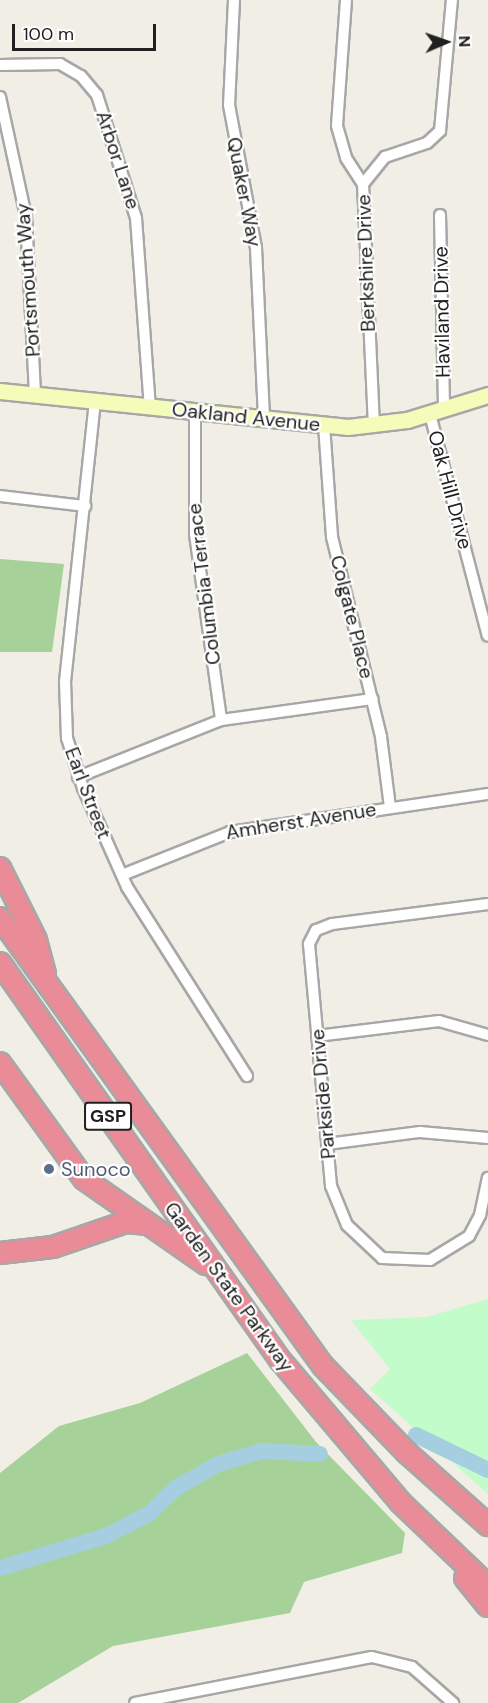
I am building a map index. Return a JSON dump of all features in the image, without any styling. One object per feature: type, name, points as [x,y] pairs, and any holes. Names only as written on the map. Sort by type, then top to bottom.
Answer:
[{"type":"highway","points":[[0,868],[36,939],[48,986]]},
{"type":"highway","name":"Garden State Parkway","points":[[0,918],[256,1280],[358,1404],[424,1469],[488,1525]]},
{"type":"highway","name":"Garden State Parkway","points":[[0,963],[216,1270],[325,1417],[423,1527],[488,1586]]},
{"type":"highway","points":[[0,1063],[84,1179],[216,1270]]},
{"type":"highway","points":[[0,1253],[53,1247],[126,1222],[161,1231]]},
{"type":"highway","points":[[423,1527],[488,1606]]},
{"type":"street","name":"Quaker Way","points":[[234,0],[229,105],[256,248],[264,419]]},
{"type":"street","name":"Berkshire Drive","points":[[346,0],[337,126],[346,158],[363,184],[374,426]]},
{"type":"street","points":[[363,184],[385,157],[427,143],[440,131],[452,0]]},
{"type":"street","name":"Arbor Lane","points":[[0,65],[60,64],[81,76],[97,95],[136,218],[150,407]]},
{"type":"street","name":"Portsmouth Way","points":[[0,97],[26,216],[35,394]]},
{"type":"street","name":"Haviland Drive","points":[[437,411],[440,215]]},
{"type":"street","name":"Oakland Avenue","points":[[0,391],[324,425],[374,426],[437,411],[488,395]]},
{"type":"street","name":"Earl Street","points":[[95,401],[64,700],[78,777],[122,875],[248,1076]]},
{"type":"street","name":"Oak Hill Drive","points":[[437,411],[488,636]]},
{"type":"street","name":"Columbia Terrace","points":[[195,412],[195,534],[221,720]]},
{"type":"street","name":"Colgate Place","points":[[324,425],[332,537],[373,699],[390,807]]},
{"type":"street","points":[[0,496],[85,506]]},
{"type":"street","points":[[78,777],[221,720],[373,699]]},
{"type":"street","name":"Amherst Avenue","points":[[122,875],[230,831],[488,794]]},
{"type":"street","name":"Parkside Drive","points":[[488,904],[316,930],[309,951],[327,1144],[339,1213],[365,1247],[392,1261],[430,1260],[458,1245],[478,1220],[488,1178]]},
{"type":"street","points":[[317,1036],[439,1022],[488,1035]]},
{"type":"street","points":[[327,1144],[420,1132],[488,1138]]},
{"type":"street","points":[[135,1703],[372,1657],[412,1667],[453,1703]]},
{"type":"green space","points":[[0,559],[64,564],[52,652],[0,652]]},
{"type":"green space","points":[[488,1299],[488,1494],[370,1389],[390,1369],[351,1320],[427,1317]]},
{"type":"green space","points":[[247,1353],[316,1442],[405,1533],[402,1553],[304,1582],[290,1613],[113,1646],[18,1703],[0,1703],[0,1473],[59,1426],[140,1403]]},
{"type":"waterway","points":[[416,1435],[488,1470]]},
{"type":"waterway","points":[[0,1568],[106,1536],[150,1513],[176,1488],[218,1464],[262,1451],[320,1454]]},
{"type":"place","name":"Sunoco","points":[[49,1169]]}]
